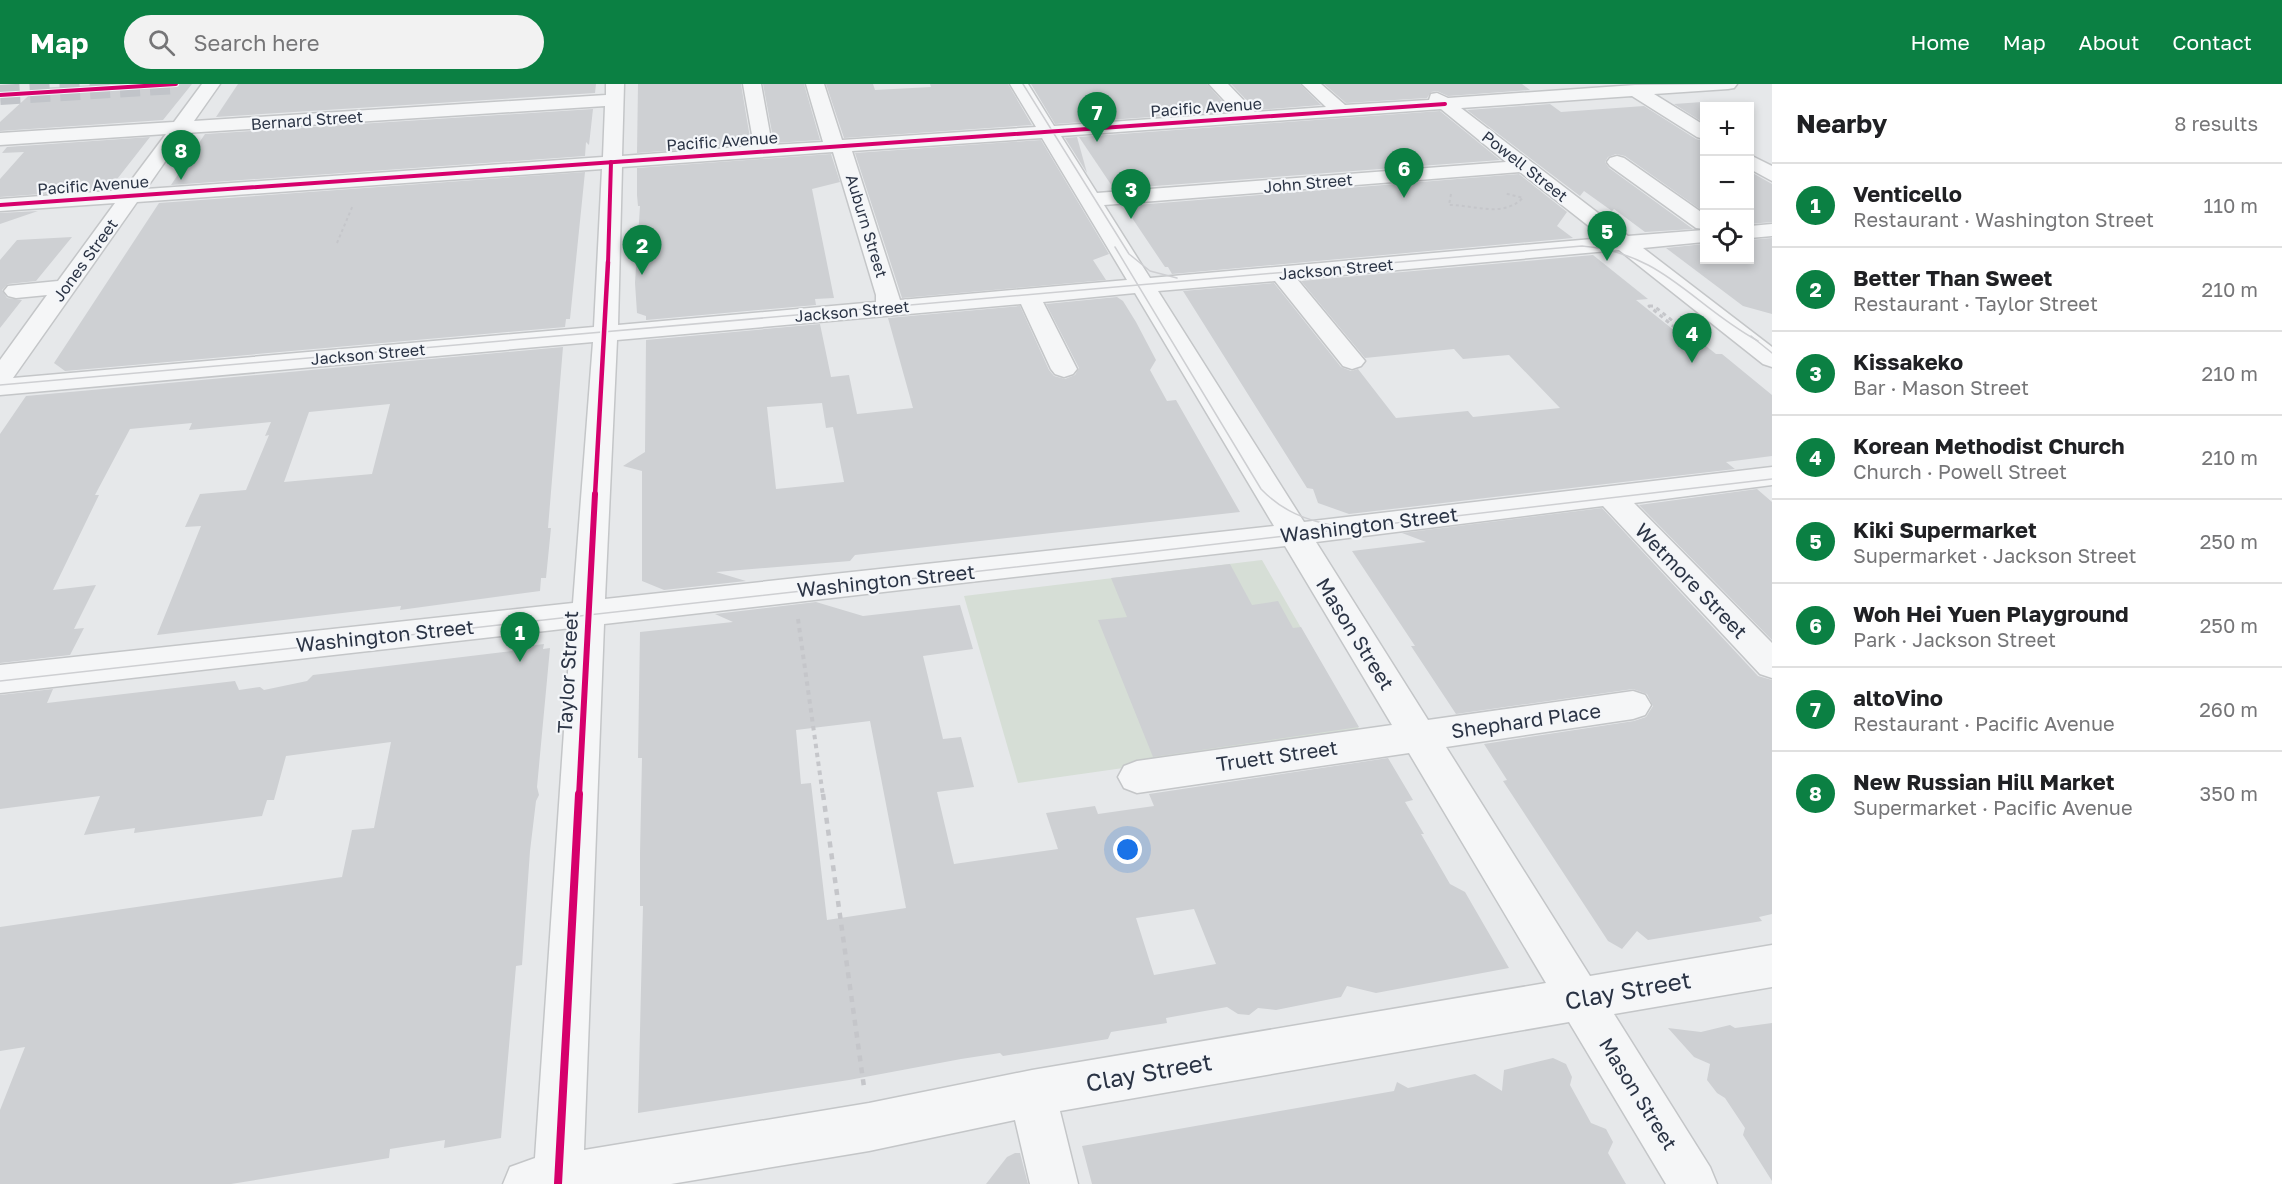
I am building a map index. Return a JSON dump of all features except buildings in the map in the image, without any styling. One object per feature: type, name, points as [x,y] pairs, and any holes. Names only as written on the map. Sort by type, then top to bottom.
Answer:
[{"type":"street","name":"Jones Street","points":[[0,378],[211,84]]},
{"type":"street","points":[[752,84],[764,151]]},
{"type":"street","name":"Auburn Street","points":[[815,84],[831,140],[844,153],[888,295],[888,308]]},
{"type":"street","name":"Mason Street","points":[[1019,84],[1091,200],[1140,286],[1693,1184]]},
{"type":"street","points":[[1218,84],[1250,117]]},
{"type":"street","points":[[1311,84],[1341,111]]},
{"type":"street","name":"Powell Street","points":[[1420,84],[1772,359]]},
{"type":"street","name":"Pacific Avenue","points":[[0,204],[1728,84]]},
{"type":"street","points":[[1635,90],[1700,131]]},
{"type":"street","name":"Bernard Street","points":[[0,139],[180,128],[615,92]]},
{"type":"street","name":"Taylor Street","points":[[548,1182],[606,333],[615,92]]},
{"type":"street","points":[[1617,162],[1700,220]]},
{"type":"street","points":[[1754,164],[1772,175]]},
{"type":"street","name":"John Street","points":[[1091,200],[1525,166]]},
{"type":"street","points":[[1754,232],[1772,230]]},
{"type":"street","name":"Jackson Street","points":[[0,387],[1700,236]]},
{"type":"street","points":[[1281,274],[1353,361]]},
{"type":"street","points":[[16,291],[66,287]]},
{"type":"street","points":[[1029,296],[1064,369]]},
{"type":"street","name":"Washington Street","points":[[0,679],[1294,534],[1772,476]]},
{"type":"street","name":"Wetmore Street","points":[[1610,496],[1772,665]]},
{"type":"street","name":"Shephard Place","points":[[1418,736],[1633,705]]},
{"type":"street","name":"Truett Street","points":[[1137,777],[1418,736]]},
{"type":"street","name":"Clay Street","points":[[548,1182],[869,1127],[1032,1093],[1772,966]]},
{"type":"street","points":[[1032,1093],[1054,1184]]},
{"type":"path","points":[[1449,205],[1486,209],[1513,207],[1523,198],[1510,194]]},
{"type":"path","points":[[337,243],[356,197]]},
{"type":"path","points":[[1649,306],[1654,306],[1685,331],[1679,332],[1663,319],[1649,306]]},
{"type":"path","points":[[1683,337],[1704,335]]},
{"type":"path","points":[[797,612],[869,1127]]},
{"type":"shaded area","points":[[1262,560],[1362,734],[1018,783],[964,596]]},
{"type":"tunnel","points":[[0,95],[176,84]]},
{"type":"tram line","points":[[1023,84],[1129,254],[1150,271],[1177,278]]},
{"type":"tram line","points":[[1138,285],[1582,246],[1610,251],[1635,259],[1656,270],[1755,339]]},
{"type":"tram line","points":[[1115,247],[1138,285]]},
{"type":"tram line","points":[[0,385],[1138,285]]},
{"type":"tram line","points":[[1138,285],[1261,489],[1269,497],[1296,514],[1337,526]]},
{"type":"tram line","points":[[1751,336],[1755,339]]},
{"type":"tram line","points":[[1755,339],[1772,353]]},
{"type":"tram line","points":[[0,681],[1140,553],[1772,479]]},
{"type":"cycle path","points":[[0,95],[176,84]]},
{"type":"cycle path","points":[[0,205],[1445,104]]},
{"type":"cycle path","points":[[558,1184],[590,578],[605,343],[611,162]]},
{"type":"place","name":"altoVino","points":[[1097,142]]},
{"type":"place","name":"New Russian Hill Market","points":[[181,180]]},
{"type":"place","name":"Woh Hei Yuen Playground","points":[[1404,198]]},
{"type":"place","name":"Kissakeko","points":[[1131,219]]},
{"type":"place","name":"Kiki Supermarket","points":[[1607,261]]},
{"type":"place","name":"Better Than Sweet","points":[[642,275]]},
{"type":"place","name":"Korean Methodist Church","points":[[1692,363]]},
{"type":"place","name":"Venticello","points":[[520,662]]}]
